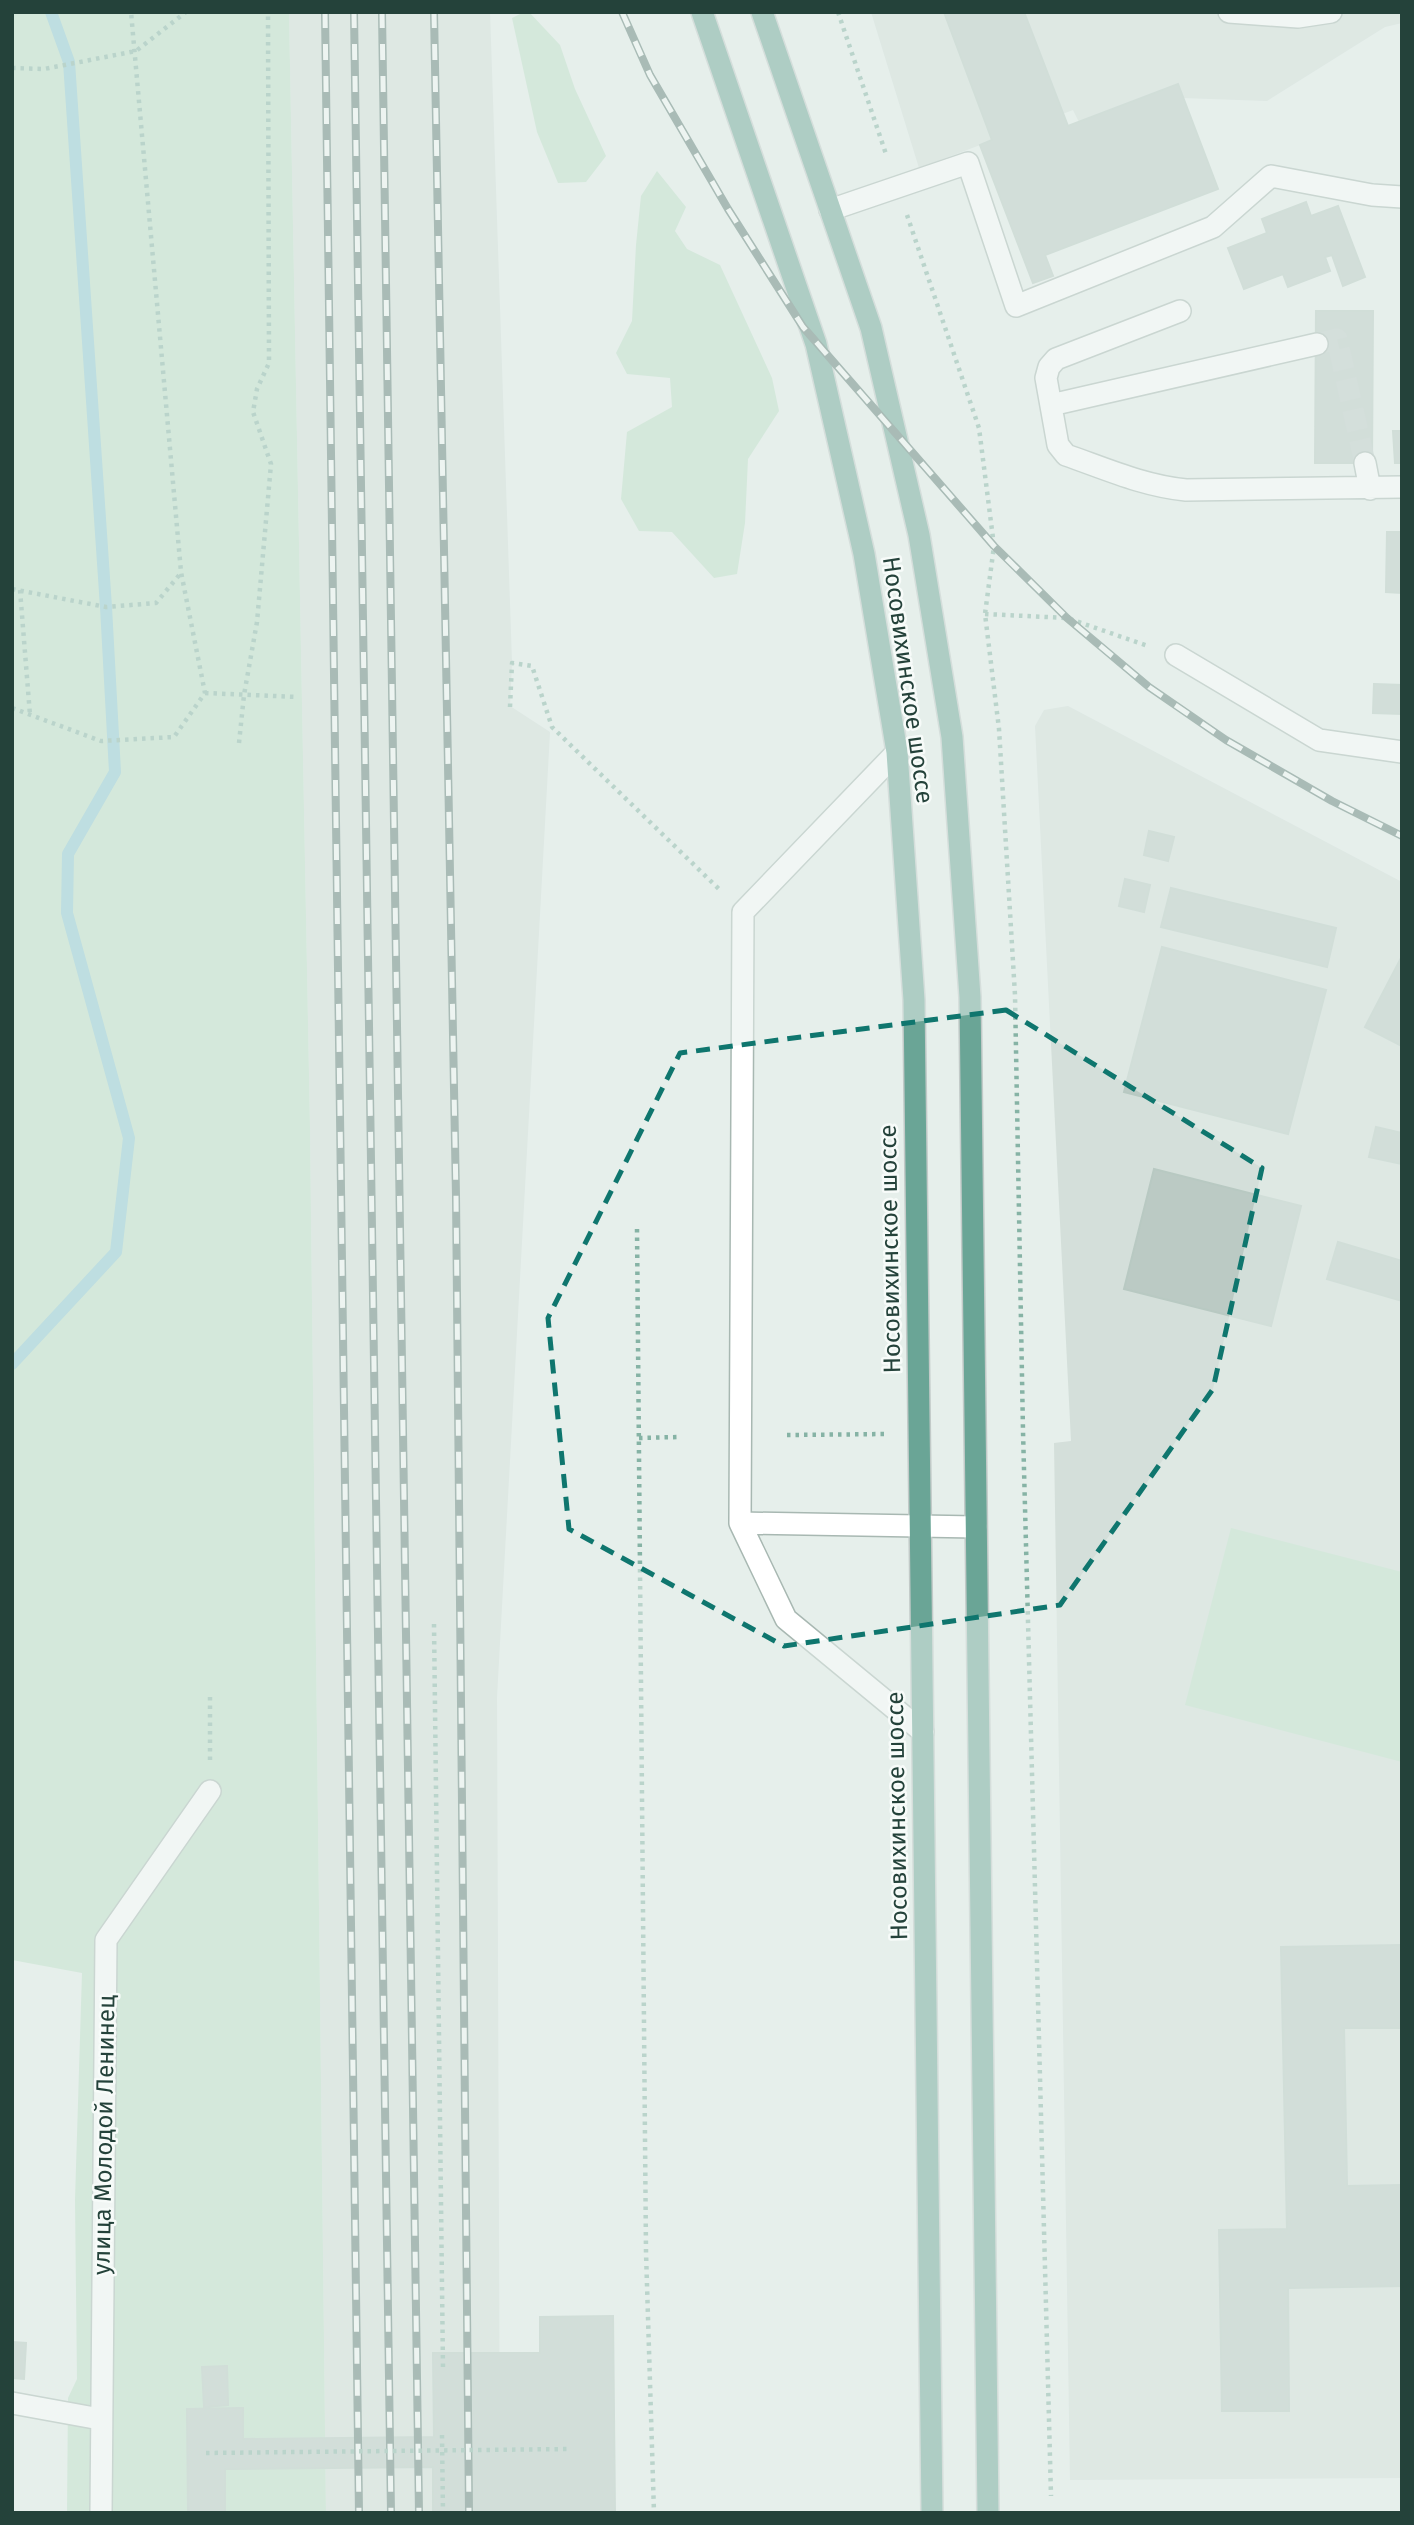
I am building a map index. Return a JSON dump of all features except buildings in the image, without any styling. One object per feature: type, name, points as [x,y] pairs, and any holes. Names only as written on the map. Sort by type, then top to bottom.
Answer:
[{"type":"main road","name":"Носовихинское шоссе","points":[[702,12],[816,344],[864,554],[897,752],[914,1000],[932,2513]]},
{"type":"main road","name":"Носовихинское шоссе","points":[[762,12],[871,328],[919,535],[952,737],[970,997],[988,2513]]},
{"type":"street","points":[[1229,12],[1298,17],[1331,12]]},
{"type":"street","points":[[830,211],[968,163],[1016,306],[1213,227],[1271,176],[1371,195],[1402,197]]},
{"type":"street","points":[[1180,311],[1056,359],[1049,367],[1046,378],[1058,445],[1066,454],[1146,484],[1186,490],[1402,487]]},
{"type":"street","points":[[1051,405],[1317,344]]},
{"type":"street","points":[[1365,463],[1370,489]]},
{"type":"street","points":[[1176,655],[1319,740],[1402,752]]},
{"type":"street","points":[[897,752],[743,912],[740,1523],[786,1619],[923,1732]]},
{"type":"street","points":[[740,1523],[976,1527]]},
{"type":"street","name":"улица Молодой Ленинец","points":[[100,2513],[106,1940],[210,1791]]},
{"type":"street","points":[[12,2403],[100,2419]]},
{"type":"path","points":[[12,708],[101,741],[128,741],[174,737],[205,693],[181,572],[131,12]]},
{"type":"path","points":[[12,68],[44,69],[136,51],[186,12]]},
{"type":"path","points":[[239,743],[244,695],[257,622],[271,464],[253,412],[257,388],[269,363],[268,12]]},
{"type":"path","points":[[838,12],[979,428],[994,546],[985,614],[999,729],[1014,995],[1051,2496]]},
{"type":"path","points":[[12,589],[106,607],[156,603],[181,572]]},
{"type":"path","points":[[20,590],[30,715]]},
{"type":"path","points":[[985,614],[1067,618],[1176,655]]},
{"type":"path","points":[[510,707],[512,663],[532,666],[552,727],[743,912]]},
{"type":"path","points":[[205,693],[298,697]]},
{"type":"path","points":[[637,1229],[646,2252],[654,2513]]},
{"type":"path","points":[[787,1436],[894,1434]]},
{"type":"path","points":[[639,1438],[679,1437]]},
{"type":"path","points":[[435,1624],[443,2368]]},
{"type":"path","points":[[210,1697],[210,1791]]},
{"type":"path","points":[[442,2435],[443,2513]]},
{"type":"path","points":[[206,2453],[571,2449]]},
{"type":"highlighted area","points":[[1006,1010],[1262,1168],[1213,1389],[1060,1605],[784,1646],[569,1529],[548,1318],[680,1053]]},
{"type":"shaded area","points":[[289,12],[490,12],[512,663],[510,706],[550,732],[497,1697],[500,2513],[326,2513],[310,1127]]},
{"type":"shaded area","points":[[871,12],[1402,12],[1402,23],[1385,27],[1267,101],[1183,98],[1079,122],[1073,110],[919,168]]},
{"type":"shaded area","points":[[1068,706],[1402,882],[1402,2478],[1070,2480],[1054,1443],[1071,1441],[1035,726],[1044,710]]},
{"type":"green space","points":[[12,12],[289,12],[310,1127],[326,2513],[67,2513],[68,2398],[77,2379],[75,2200],[82,1973],[12,1960]]},
{"type":"green space","points":[[529,12],[560,45],[575,89],[606,156],[586,182],[558,183],[537,132],[512,18]]},
{"type":"green space","points":[[657,171],[686,207],[675,231],[687,249],[720,265],[772,378],[779,411],[748,459],[745,523],[737,574],[714,578],[672,532],[639,531],[621,499],[627,432],[672,407],[670,378],[627,374],[616,353],[632,321],[641,196]]},
{"type":"green space","points":[[1231,1528],[1402,1572],[1402,1762],[1185,1705]]},
{"type":"waterway","points":[[12,1364],[116,1252],[129,1138],[67,913],[68,854],[115,772],[69,62],[51,12]]},
{"type":"tunnel","points":[[1317,344],[1337,339],[1365,463]]},
{"type":"railway","points":[[325,12],[359,2513]]},
{"type":"railway","points":[[354,12],[391,2513]]},
{"type":"railway","points":[[382,12],[419,2513]]},
{"type":"railway","points":[[434,12],[456,1196],[469,2513]]},
{"type":"railway","points":[[622,12],[650,75],[728,209],[803,327],[994,546],[1067,618],[1149,687],[1226,740],[1332,801],[1402,836]]}]
